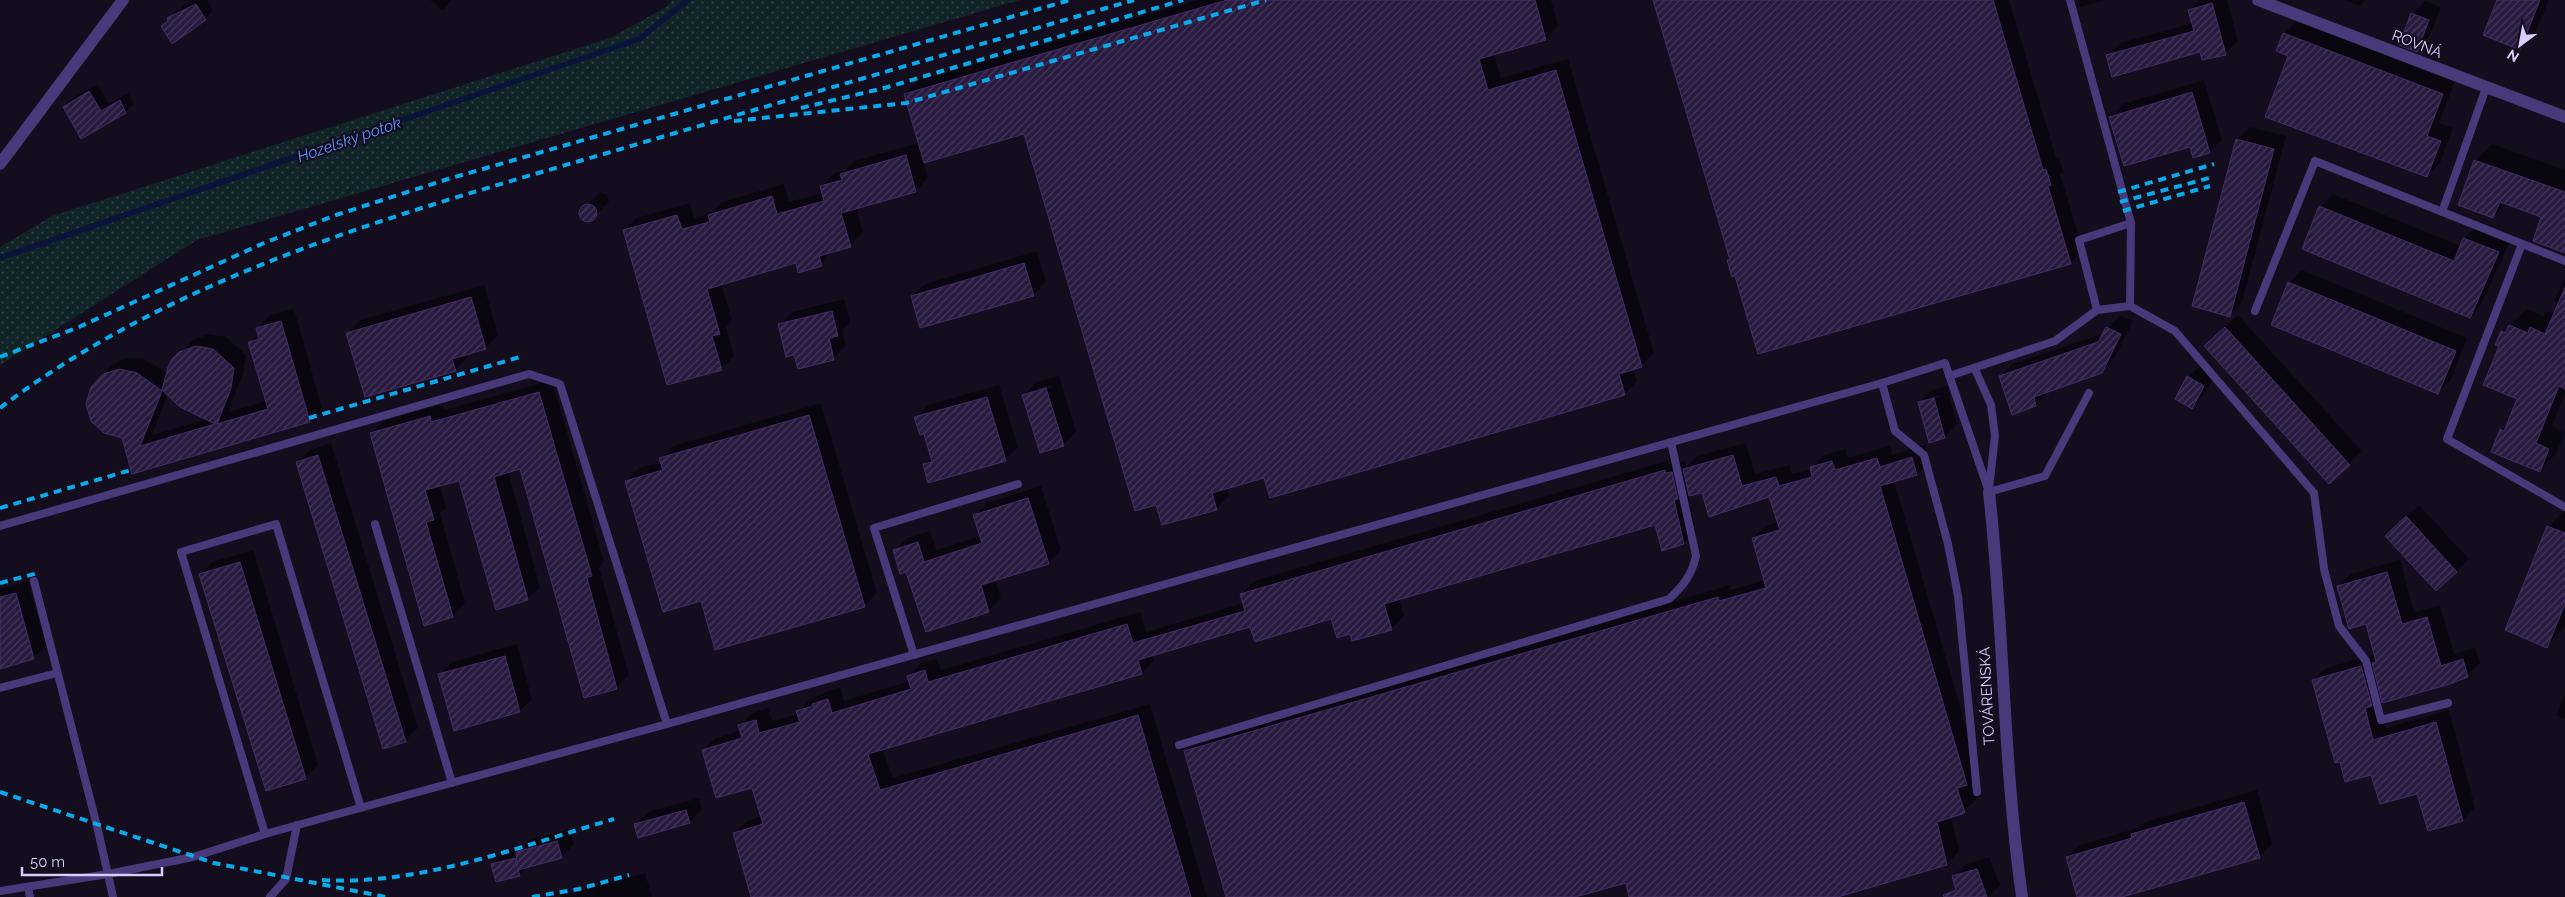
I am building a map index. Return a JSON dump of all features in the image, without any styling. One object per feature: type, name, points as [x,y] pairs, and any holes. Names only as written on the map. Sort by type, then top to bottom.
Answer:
[{"type":"street","points":[[0,164],[123,0]]},
{"type":"street","name":"ROVNÁ","points":[[2258,0],[2564,116]]},
{"type":"street","name":"TOVÁRENSKÁ","points":[[1989,492],[1998,573],[2010,798],[2022,897]]},
{"type":"lane","points":[[2070,0],[2131,223],[2130,306]]},
{"type":"lane","points":[[2442,212],[2486,88]]},
{"type":"lane","points":[[2254,311],[2314,161],[2565,261]]},
{"type":"lane","points":[[2097,310],[2079,240],[2131,223]]},
{"type":"lane","points":[[2522,244],[2447,438],[2565,508]]},
{"type":"lane","points":[[1949,376],[2056,341],[2097,310],[2130,306],[2175,331],[2314,493],[2324,569],[2339,626],[2366,661],[2381,720],[2448,703]]},
{"type":"lane","points":[[0,891],[108,874],[193,857],[265,834],[914,655],[1882,383],[1944,363],[1989,492]]},
{"type":"lane","points":[[1975,369],[1991,405],[1995,436],[1989,492]]},
{"type":"lane","points":[[0,526],[529,374],[560,384],[666,724]]},
{"type":"lane","points":[[1882,383],[1895,431],[1924,455],[1948,544],[1958,596],[1977,792]]},
{"type":"lane","points":[[1989,492],[2045,476],[2089,393]]},
{"type":"lane","points":[[1179,745],[1669,599],[1685,583],[1693,569],[1696,556],[1671,442]]},
{"type":"lane","points":[[914,655],[874,528],[1018,484]]},
{"type":"lane","points":[[265,834],[181,552],[276,524],[361,808]]},
{"type":"lane","points":[[375,524],[452,783]]},
{"type":"lane","points":[[34,581],[97,826],[113,897]]},
{"type":"lane","points":[[0,688],[57,673]]},
{"type":"lane","points":[[270,897],[286,879],[297,825]]},
{"type":"lane","points":[[28,886],[30,897]]},
{"type":"green space","points":[[672,0],[1020,0],[197,240],[0,365],[0,247],[52,216],[610,38],[666,7]]},
{"type":"building","points":[[1227,0],[1535,0],[1546,40],[1479,59],[1488,90],[1556,70],[1642,367],[1619,374],[1625,395],[1270,498],[1264,478],[1212,493],[1217,510],[1162,525],[1156,505],[1135,511],[1024,134],[924,163],[904,94]]},
{"type":"building","points":[[1653,0],[1993,0],[2043,170],[2046,169],[2051,185],[2048,186],[2071,264],[1758,354],[1735,276],[1732,277],[1727,260],[1730,260]]},
{"type":"building","points":[[2497,0],[2540,0],[2520,50],[2483,35]]},
{"type":"building","points":[[2212,3],[2226,55],[2202,60],[2200,52],[2112,77],[2106,55],[2194,31],[2188,10]]},
{"type":"building","points":[[196,4],[206,20],[172,44],[161,26],[168,21],[167,18]]},
{"type":"building","points":[[2411,13],[2429,20],[2417,52],[2399,45]]},
{"type":"building","points":[[2283,33],[2443,94],[2427,136],[2441,141],[2427,177],[2265,117],[2288,56],[2276,51]]},
{"type":"building","points":[[89,91],[101,111],[120,100],[126,113],[81,139],[63,107]]},
{"type":"building","points":[[2192,92],[2210,153],[2193,158],[2190,147],[2124,166],[2109,117]]},
{"type":"building","points":[[2236,139],[2274,149],[2230,317],[2192,306]]},
{"type":"building","points":[[906,155],[916,192],[841,213],[851,247],[819,256],[822,266],[798,273],[796,263],[707,289],[720,334],[712,336],[722,370],[667,385],[623,230],[677,215],[682,229],[710,222],[708,215],[772,196],[777,214],[824,201],[820,186],[842,180],[840,174]]},
{"type":"building","points":[[2474,160],[2565,192],[2565,253],[2533,241],[2541,217],[2500,202],[2493,218],[2458,205]]},
{"type":"building","points":[[588,204],[594,207],[597,213],[594,219],[588,222],[582,219],[579,213],[582,207]]},
{"type":"building","points":[[2319,206],[2454,261],[2463,238],[2499,252],[2470,318],[2302,249]]},
{"type":"building","points":[[1024,263],[1034,296],[920,328],[911,296]]},
{"type":"building","points":[[2288,282],[2456,351],[2438,394],[2271,325]]},
{"type":"building","points":[[2565,287],[2565,389],[2559,386],[2536,443],[2549,449],[2540,472],[2491,452],[2500,429],[2504,431],[2517,399],[2483,385],[2499,346],[2495,345],[2501,331],[2505,333],[2509,325],[2528,333],[2530,327],[2545,334]]},
{"type":"building","points":[[471,297],[486,349],[452,359],[456,371],[365,397],[346,333]]},
{"type":"building","points":[[832,311],[838,336],[829,338],[834,360],[798,369],[794,355],[786,357],[778,324]]},
{"type":"building","points":[[281,321],[310,422],[132,474],[122,438],[104,433],[91,421],[86,404],[91,387],[103,374],[120,369],[137,373],[162,391],[140,446],[215,424],[180,407],[162,390],[172,359],[179,352],[196,346],[213,349],[234,368],[231,388],[217,424],[268,409],[248,342],[259,339],[256,328]]},
{"type":"building","points":[[2106,327],[2121,334],[2102,373],[2034,397],[2036,406],[2012,415],[1999,376],[2098,342]]},
{"type":"building","points":[[2225,327],[2350,465],[2329,484],[2204,346]]},
{"type":"building","points":[[2187,376],[2204,386],[2192,409],[2175,399]]},
{"type":"building","points":[[1046,388],[1064,446],[1040,453],[1022,395]]},
{"type":"building","points":[[539,392],[592,576],[587,578],[617,689],[584,698],[520,469],[494,477],[528,600],[496,610],[459,481],[425,490],[434,520],[426,522],[453,617],[424,626],[370,433],[430,416],[431,422]]},
{"type":"building","points":[[987,397],[1006,461],[928,483],[923,464],[932,462],[924,434],[920,435],[914,417]]},
{"type":"building","points":[[1934,398],[1945,438],[1929,443],[1918,402]]},
{"type":"building","points":[[809,415],[865,607],[715,650],[701,601],[663,612],[625,481],[663,470],[659,458]]},
{"type":"building","points":[[318,455],[406,742],[383,749],[296,462]]},
{"type":"building","points":[[1733,455],[1742,486],[1776,477],[1779,486],[1812,477],[1810,467],[1832,461],[1835,470],[1877,458],[1880,467],[1912,457],[1917,475],[1880,486],[1967,785],[1957,788],[1965,813],[1937,822],[1947,865],[1838,897],[1629,897],[1626,883],[1575,897],[1226,897],[1184,751],[1718,597],[1719,601],[1766,588],[1752,538],[1780,530],[1769,497],[1709,517],[1702,493],[1689,496],[1683,469]]},
{"type":"building","points":[[1665,470],[1666,473],[1672,472],[1678,499],[1674,500],[1684,544],[1662,551],[1655,525],[1384,604],[1392,630],[1352,641],[1350,634],[1337,638],[1331,619],[1255,642],[1250,627],[1138,660],[1142,674],[868,754],[880,790],[1138,715],[1191,897],[751,897],[733,833],[763,824],[752,788],[716,798],[702,750],[742,738],[738,725],[756,720],[759,733],[800,722],[796,711],[828,699],[832,713],[911,689],[907,676],[925,670],[928,682],[1127,624],[1133,643],[1245,611],[1240,594]]},
{"type":"building","points":[[1028,498],[1049,564],[981,585],[989,612],[926,632],[906,572],[900,574],[893,550],[918,542],[924,562],[982,543],[973,515]]},
{"type":"building","points":[[2406,516],[2457,572],[2436,591],[2385,536]]},
{"type":"building","points":[[2547,526],[2565,533],[2565,604],[2547,648],[2505,630]]},
{"type":"building","points":[[240,562],[306,779],[266,791],[199,574]]},
{"type":"building","points":[[2387,572],[2402,624],[2427,617],[2441,666],[2463,659],[2468,677],[2447,685],[2382,703],[2372,663],[2376,662],[2366,624],[2349,629],[2337,586]]},
{"type":"building","points":[[16,593],[34,659],[0,669],[0,597]]},
{"type":"building","points":[[505,656],[520,712],[454,731],[438,674]]},
{"type":"building","points":[[2361,666],[2372,706],[2365,708],[2373,740],[2436,722],[2463,821],[2428,831],[2417,794],[2380,804],[2371,775],[2345,782],[2340,762],[2335,763],[2312,680]]},
{"type":"building","points":[[2244,802],[2260,858],[2122,897],[2077,897],[2066,857],[2132,838],[2131,834]]},
{"type":"building","points":[[686,810],[690,823],[638,838],[634,824]]},
{"type":"building","points":[[557,841],[562,858],[518,870],[520,876],[496,882],[491,864],[515,858],[517,866],[516,852]]},
{"type":"building","points":[[1977,869],[1987,897],[1944,897],[1943,895],[1956,890],[1952,876]]},
{"type":"waterway","name":"Hozelský potok","points":[[0,258],[639,39],[688,0]]},
{"type":"railway","points":[[0,357],[79,327],[264,243],[336,215],[448,179],[1070,0]]},
{"type":"railway","points":[[0,408],[69,360],[142,319],[217,283],[295,252],[454,198],[1134,0]]},
{"type":"railway","points":[[801,108],[888,87],[1183,0]]},
{"type":"railway","points":[[734,121],[906,103],[1266,0]]},
{"type":"railway","points":[[2118,192],[2214,164]]},
{"type":"railway","points":[[2120,202],[2213,177]]},
{"type":"railway","points":[[2123,211],[2210,186]]},
{"type":"railway","points":[[309,418],[520,357]]},
{"type":"railway","points":[[0,508],[131,470]]},
{"type":"railway","points":[[0,583],[38,573]]},
{"type":"railway","points":[[0,792],[214,863],[386,897]]},
{"type":"railway","points":[[322,880],[359,880],[395,877],[432,870],[506,852],[614,819]]},
{"type":"railway","points":[[532,897],[579,889],[629,875]]}]
